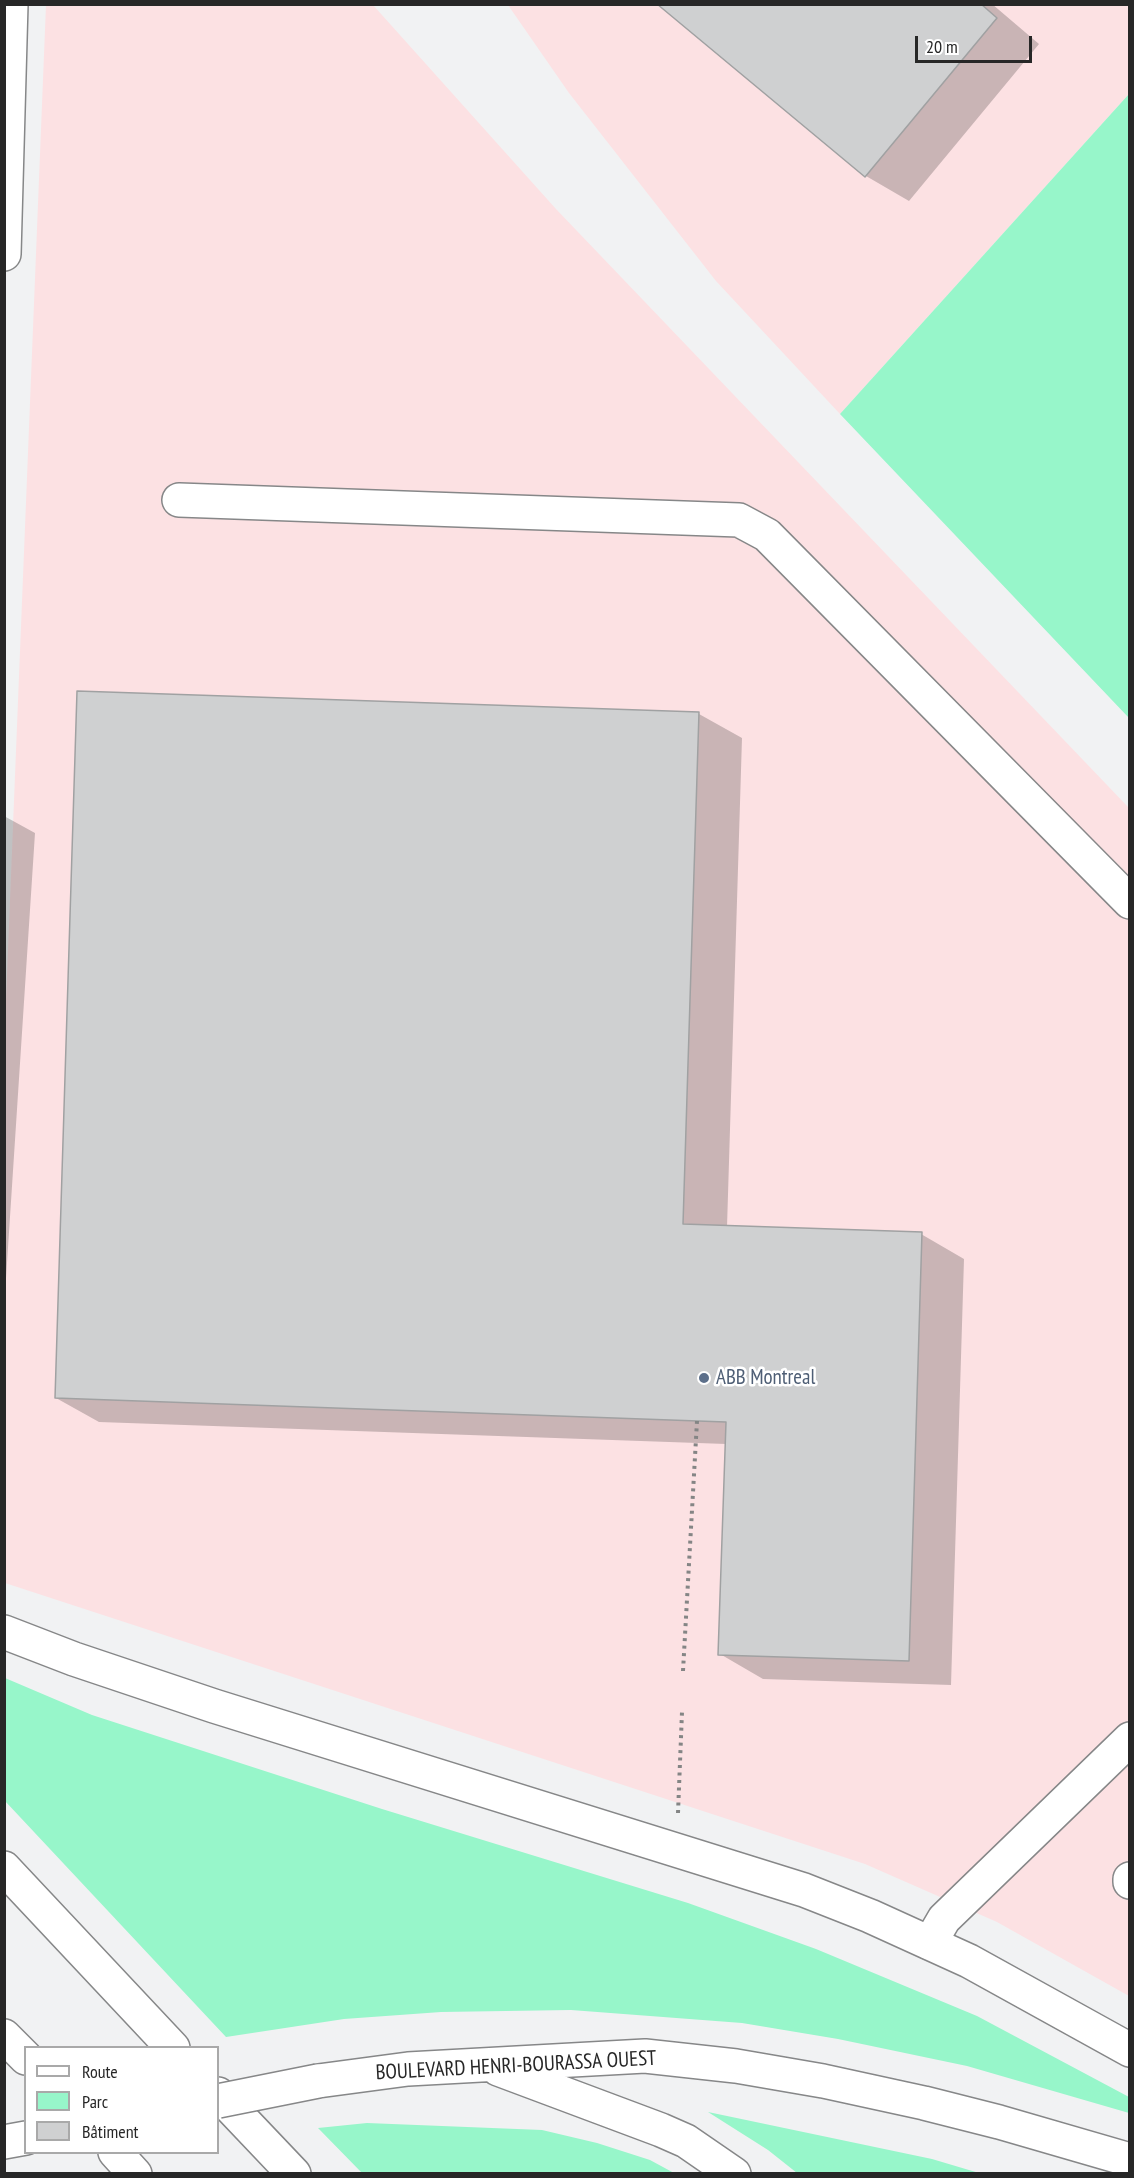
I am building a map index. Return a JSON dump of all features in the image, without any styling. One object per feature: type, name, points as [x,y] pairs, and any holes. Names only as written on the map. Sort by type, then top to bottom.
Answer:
[{"type":"main road","points":[[4,254],[11,4]]},
{"type":"main road","points":[[179,500],[739,520],[767,535],[1130,902]]},
{"type":"main road","points":[[4,1632],[74,1659],[214,1706],[740,1868],[848,1907],[969,1961],[1130,2050]]},
{"type":"main road","points":[[930,1943],[944,1919],[1130,1739]]},
{"type":"main road","points":[[4,1868],[170,2046]]},
{"type":"main road","points":[[4,2036],[24,2056]]},
{"type":"main road","name":"BOULEVARD HENRI-BOURASSA OUEST","points":[[219,2101],[318,2081],[408,2069],[645,2056],[736,2066],[823,2081],[999,2122],[1130,2160]]},
{"type":"main road","points":[[485,2064],[661,2130],[686,2142],[734,2174]]},
{"type":"main road","points":[[219,2095],[294,2174]]},
{"type":"main road","points":[[4,2142],[24,2138]]},
{"type":"main road","points":[[117,2154],[135,2174]]},
{"type":"path","points":[[683,1671],[697,1421]]},
{"type":"path","points":[[678,1821],[682,1712]]},
{"type":"shaded area","points":[[46,5],[373,5],[556,209],[1129,808],[1129,1996],[997,1922],[865,1864],[5,1583],[5,1024]]},
{"type":"shaded area","points":[[508,5],[1129,5],[1129,94],[840,414],[716,281],[569,93]]},
{"type":"green space","points":[[1129,94],[1129,718],[840,414]]},
{"type":"green space","points":[[5,1678],[92,1715],[382,1809],[688,1903],[816,1949],[977,2016],[1129,2097],[1129,2113],[967,2066],[838,2039],[742,2023],[571,2010],[441,2012],[344,2019],[226,2037],[5,1801]]},
{"type":"green space","points":[[708,2112],[932,2159],[979,2173],[797,2173],[768,2150]]},
{"type":"green space","points":[[367,2123],[542,2130],[597,2143],[650,2160],[674,2173],[362,2173],[318,2128]]},
{"type":"building","points":[[657,4],[981,4],[997,18],[865,177]]},
{"type":"building","points":[[77,691],[699,712],[683,1224],[922,1232],[909,1661],[718,1655],[726,1422],[55,1398]]},
{"type":"place","name":"ABB Montreal","points":[[704,1378]]}]
